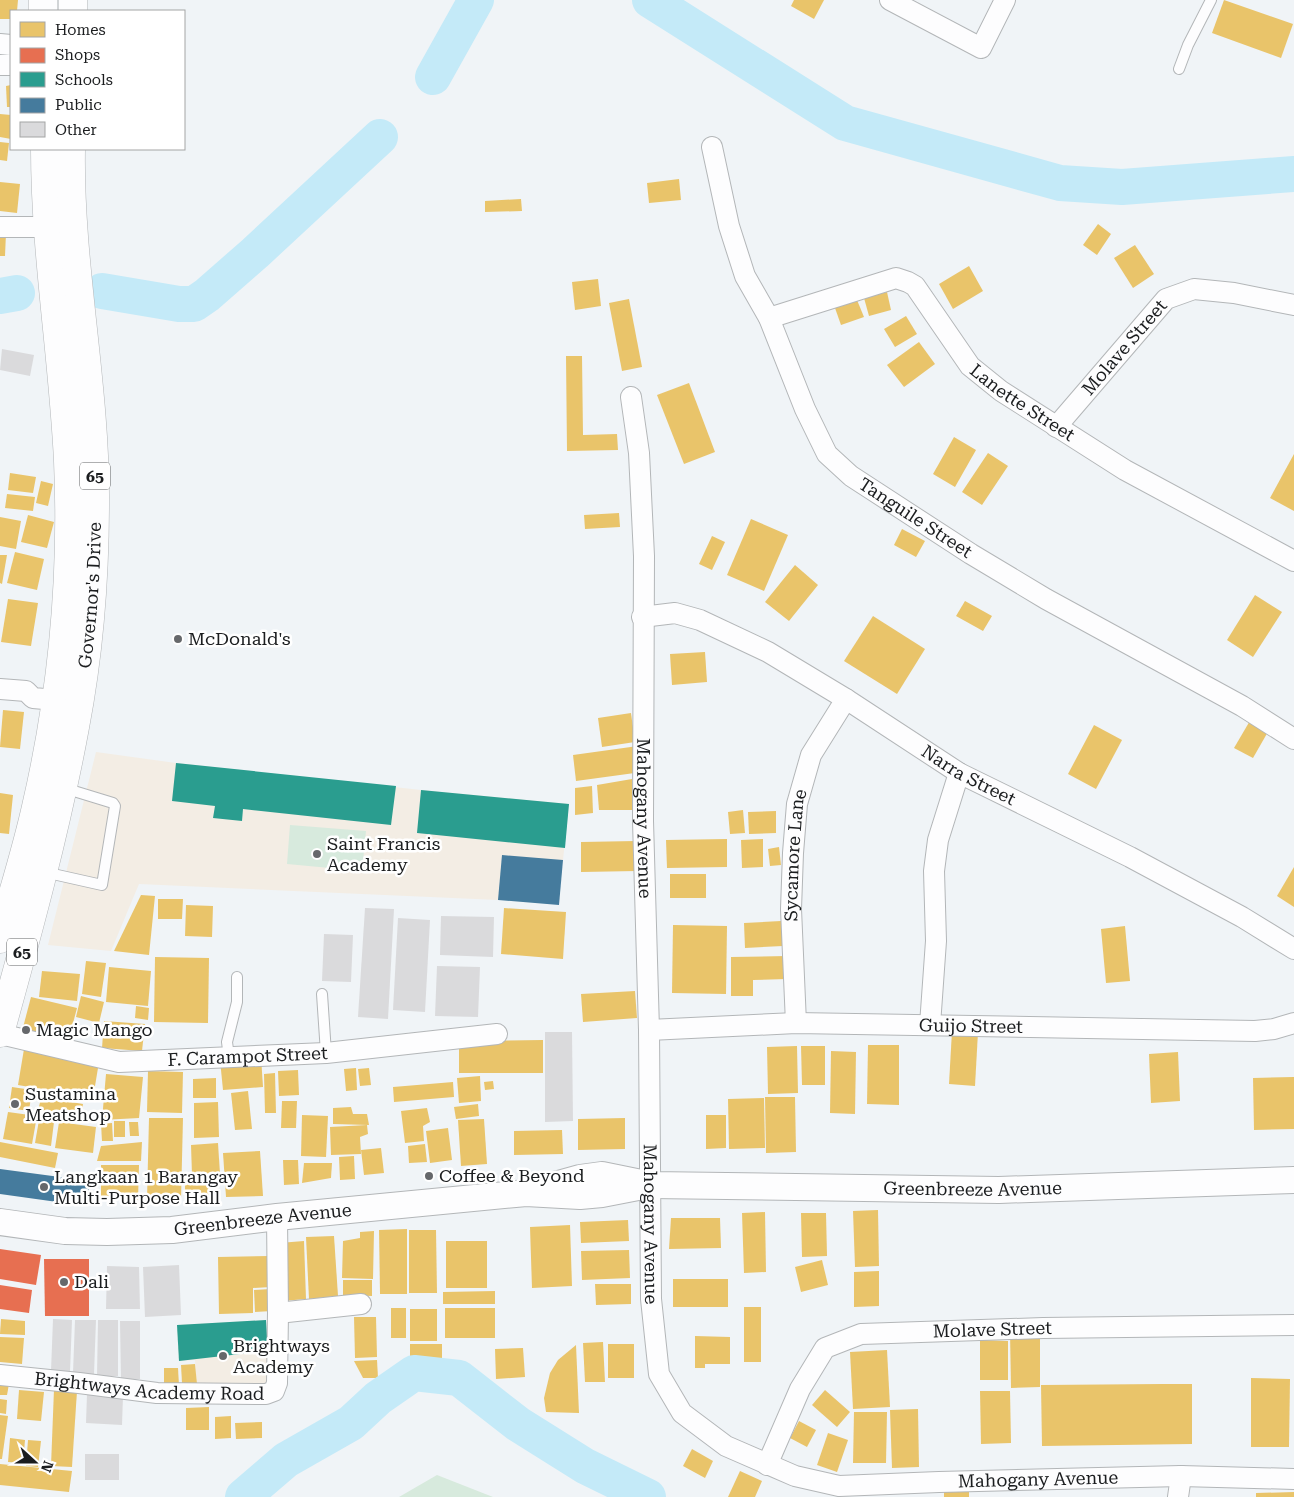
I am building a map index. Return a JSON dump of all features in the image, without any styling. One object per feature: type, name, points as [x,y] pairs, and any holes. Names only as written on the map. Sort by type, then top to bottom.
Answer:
[{"type":"main road","name":"Governor's Drive","points":[[44,150],[61,227]]},
{"type":"main road","name":"Governor's Drive","points":[[0,939],[35,809],[46,756],[56,700],[65,602],[68,460],[61,227],[71,150]]},
{"type":"main road","name":"Governor's Drive","points":[[0,1033],[63,787],[56,700]]},
{"type":"street","points":[[890,0],[981,48],[1005,0]]},
{"type":"street","name":"Tanguile Street","points":[[712,147],[730,226],[745,276],[769,318],[805,409],[827,454],[851,476],[971,554],[1046,599],[1242,706],[1294,739]]},
{"type":"street","points":[[0,227],[61,227]]},
{"type":"street","name":"Lanette Street","points":[[769,318],[896,278],[908,282],[915,286],[970,366],[1001,391],[1125,470],[1294,561]]},
{"type":"street","name":"Molave Street","points":[[1056,427],[1166,299],[1194,289],[1234,293],[1294,305]]},
{"type":"street","name":"Mahogany Avenue","points":[[631,398],[639,453],[644,556],[642,617],[643,821],[649,1030],[651,1299],[659,1374],[682,1413],[726,1446],[795,1476],[839,1486],[1181,1476],[1294,1479]]},
{"type":"street","name":"Narra Street","points":[[642,617],[674,613],[700,620],[768,652],[846,699],[959,773],[1147,866],[1242,917],[1294,949]]},
{"type":"street","points":[[0,689],[26,691],[56,700]]},
{"type":"street","name":"Sycamore Lane","points":[[796,1023],[791,909],[797,804],[811,755],[846,699]]},
{"type":"street","points":[[0,701],[25,703],[56,700]]},
{"type":"street","points":[[930,1025],[936,941],[934,871],[938,840],[959,773]]},
{"type":"street","name":"Guijo Street","points":[[649,1030],[796,1023],[1255,1031],[1274,1029],[1294,1023]]},
{"type":"street","name":"F. Carampot Street","points":[[0,1033],[119,1062],[326,1053],[497,1034]]},
{"type":"street","name":"Greenbreeze Avenue","points":[[0,1222],[65,1231],[172,1230],[277,1217],[526,1193],[580,1196],[602,1194],[651,1185],[999,1190],[1294,1180]]},
{"type":"street","name":"Brightways Academy Road","points":[[0,1375],[157,1393],[266,1394],[274,1392],[277,1382],[277,1217]]},
{"type":"street","points":[[278,1314],[361,1304]]},
{"type":"street","name":"Molave Street","points":[[768,1465],[800,1389],[825,1348],[861,1334],[1043,1328],[1294,1325]]},
{"type":"street","points":[[1178,1497],[1181,1476]]},
{"type":"lane","points":[[1179,69],[1188,45],[1212,0]]},
{"type":"lane","points":[[42,872],[102,885],[115,806],[113,803],[63,787]]},
{"type":"lane","points":[[229,1057],[227,1042],[238,1002],[237,977]]},
{"type":"lane","points":[[322,994],[326,1053]]},
{"type":"shaded area","name":"Saint Francis Academy","points":[[96,752],[176,763],[421,790],[569,804],[563,860],[498,900],[139,884],[111,951],[48,945]]},
{"type":"shaded area","name":"Brightways Academy","points":[[266,1320],[269,1384],[197,1388],[195,1360],[179,1361],[177,1325]]},
{"type":"green space","points":[[290,825],[366,831],[362,871],[287,864]]},
{"type":"green space","points":[[437,1475],[493,1497],[399,1497]]},
{"type":"building: Homes","points":[[0,0],[18,0],[17,10],[10,10],[10,19],[0,19]]},
{"type":"building: Homes","points":[[794,0],[824,0],[814,19],[791,6]]},
{"type":"building: Homes","points":[[1224,0],[1293,24],[1281,58],[1212,33]]},
{"type":"building: Homes","points":[[10,85],[10,107],[7,107],[6,86]]},
{"type":"building: Homes","points":[[0,114],[10,115],[10,139],[0,137]]},
{"type":"building: Homes","points":[[0,142],[9,143],[7,161],[0,160]]},
{"type":"building: Homes","points":[[679,179],[681,200],[649,203],[647,183]]},
{"type":"building: Homes","points":[[0,182],[20,184],[17,213],[0,211]]},
{"type":"building: Homes","points":[[521,199],[522,211],[485,212],[485,201]]},
{"type":"building: Homes","points":[[1098,224],[1111,234],[1097,255],[1083,245]]},
{"type":"building: Homes","points":[[0,233],[6,233],[5,256],[0,256]]},
{"type":"building: Homes","points":[[1135,245],[1154,274],[1133,288],[1114,258]]},
{"type":"building: Homes","points":[[969,266],[983,291],[953,309],[939,284]]},
{"type":"building: Homes","points":[[598,279],[601,306],[575,310],[572,282]]},
{"type":"building: Homes","points":[[887,292],[891,310],[869,316],[864,298]]},
{"type":"building: Homes","points":[[629,299],[642,367],[622,371],[609,303]]},
{"type":"building: Homes","points":[[857,300],[864,317],[841,325],[835,308]]},
{"type":"building: Homes","points":[[906,316],[917,334],[895,347],[884,329]]},
{"type":"building: Homes","points":[[919,342],[935,364],[904,387],[887,365]]},
{"type":"building: Homes","points":[[566,356],[582,356],[583,435],[617,434],[618,450],[567,451]]},
{"type":"building: Homes","points":[[689,383],[715,452],[684,464],[657,395]]},
{"type":"building: Homes","points":[[954,437],[976,450],[955,487],[933,474]]},
{"type":"building: Homes","points":[[988,453],[1008,466],[982,505],[962,492]]},
{"type":"building: Homes","points":[[1294,454],[1294,511],[1270,498]]},
{"type":"building: Homes","points":[[10,473],[36,477],[33,493],[8,490]]},
{"type":"building: Homes","points":[[41,481],[53,484],[48,506],[36,503]]},
{"type":"building: Homes","points":[[7,494],[35,497],[33,511],[5,508]]},
{"type":"building: Homes","points":[[619,513],[620,527],[585,529],[584,515]]},
{"type":"building: Homes","points":[[28,515],[54,522],[47,548],[21,542]]},
{"type":"building: Homes","points":[[0,517],[21,521],[16,549],[0,546]]},
{"type":"building: Homes","points":[[751,519],[788,535],[764,591],[727,575]]},
{"type":"building: Homes","points":[[902,529],[925,541],[916,557],[894,545]]},
{"type":"building: Homes","points":[[712,536],[725,542],[712,570],[699,564]]},
{"type":"building: Homes","points":[[15,552],[44,559],[37,590],[7,583]]},
{"type":"building: Homes","points":[[0,555],[7,555],[2,584],[0,583]]},
{"type":"building: Homes","points":[[795,565],[818,585],[789,621],[765,602]]},
{"type":"building: Homes","points":[[1255,595],[1282,612],[1253,657],[1227,640]]},
{"type":"building: Homes","points":[[8,599],[38,603],[31,646],[1,642]]},
{"type":"building: Homes","points":[[965,601],[992,616],[983,631],[956,616]]},
{"type":"building: Homes","points":[[873,616],[925,649],[897,694],[844,661]]},
{"type":"building: Homes","points":[[705,652],[707,682],[672,685],[670,654]]},
{"type":"building: Homes","points":[[3,710],[24,712],[20,749],[0,747]]},
{"type":"building: Homes","points":[[631,713],[635,742],[602,747],[598,718]]},
{"type":"building: Homes","points":[[1251,719],[1269,730],[1253,758],[1234,748]]},
{"type":"building: Homes","points":[[1094,725],[1122,740],[1096,789],[1068,774]]},
{"type":"building: Homes","points":[[638,746],[642,772],[576,781],[573,755]]},
{"type":"building: Homes","points":[[632,779],[632,810],[599,810],[597,785]]},
{"type":"building: Homes","points":[[592,786],[593,813],[575,815],[575,788]]},
{"type":"building: Homes","points":[[0,793],[13,795],[9,834],[0,833]]},
{"type":"building: Homes","points":[[743,810],[745,833],[730,834],[728,812]]},
{"type":"building: Homes","points":[[776,811],[776,833],[749,834],[748,812]]},
{"type":"building: Homes","points":[[727,839],[727,867],[667,868],[666,840]]},
{"type":"building: Homes","points":[[763,839],[763,867],[742,868],[741,840]]},
{"type":"building: Homes","points":[[636,841],[637,871],[581,872],[581,842]]},
{"type":"building: Homes","points":[[779,847],[781,865],[770,866],[768,849]]},
{"type":"building: Homes","points":[[1294,867],[1294,907],[1277,896]]},
{"type":"building: Homes","points":[[670,874],[706,874],[706,898],[670,898]]},
{"type":"building: Homes","points":[[141,895],[155,896],[149,955],[114,951]]},
{"type":"building: Homes","points":[[158,899],[183,899],[182,919],[158,919]]},
{"type":"building: Homes","points":[[186,905],[213,906],[212,937],[185,936]]},
{"type":"building: Homes","points":[[504,908],[566,912],[563,959],[501,954]]},
{"type":"building: Homes","points":[[781,921],[783,946],[745,948],[744,923]]},
{"type":"building: Homes","points":[[673,925],[727,926],[726,994],[672,993]]},
{"type":"building: Homes","points":[[1125,926],[1130,981],[1106,983],[1101,929]]},
{"type":"building: Homes","points":[[787,956],[787,979],[753,980],[753,996],[731,996],[731,957]]},
{"type":"building: Homes","points":[[155,957],[209,958],[208,1023],[154,1022]]},
{"type":"building: Homes","points":[[86,961],[106,963],[101,997],[82,994]]},
{"type":"building: Homes","points":[[109,967],[151,971],[148,1006],[106,1002]]},
{"type":"building: Homes","points":[[42,971],[80,974],[77,1001],[39,997]]},
{"type":"building: Homes","points":[[635,991],[637,1018],[583,1022],[581,994]]},
{"type":"building: Homes","points":[[81,996],[104,1002],[99,1023],[76,1017]]},
{"type":"building: Homes","points":[[31,997],[77,1008],[67,1046],[21,1035]]},
{"type":"building: Homes","points":[[136,1006],[149,1008],[148,1020],[135,1018]]},
{"type":"building: Homes","points":[[104,1021],[145,1024],[142,1051],[102,1048]]},
{"type":"building: Homes","points":[[952,1031],[978,1032],[975,1086],[949,1084]]},
{"type":"building: Homes","points":[[543,1040],[543,1073],[459,1073],[459,1041]]},
{"type":"building: Homes","points":[[868,1045],[899,1045],[899,1105],[867,1104]]},
{"type":"building: Homes","points":[[797,1046],[798,1093],[768,1094],[767,1047]]},
{"type":"building: Homes","points":[[801,1046],[825,1046],[825,1085],[802,1085]]},
{"type":"building: Homes","points":[[24,1049],[99,1062],[93,1098],[18,1085]]},
{"type":"building: Homes","points":[[831,1051],[856,1052],[855,1114],[830,1113]]},
{"type":"building: Homes","points":[[1178,1052],[1180,1101],[1151,1103],[1149,1054]]},
{"type":"building: Homes","points":[[261,1057],[263,1087],[223,1090],[220,1060]]},
{"type":"building: Homes","points":[[356,1068],[357,1090],[346,1091],[344,1069]]},
{"type":"building: Homes","points":[[369,1068],[371,1085],[360,1086],[358,1069]]},
{"type":"building: Homes","points":[[298,1070],[299,1095],[279,1096],[278,1071]]},
{"type":"building: Homes","points":[[148,1071],[183,1072],[182,1113],[147,1112]]},
{"type":"building: Homes","points":[[275,1073],[276,1113],[265,1113],[264,1074]]},
{"type":"building: Homes","points":[[106,1074],[143,1077],[139,1118],[102,1120]]},
{"type":"building: Homes","points":[[480,1076],[481,1101],[459,1103],[457,1078]]},
{"type":"building: Homes","points":[[1294,1077],[1294,1129],[1254,1130],[1253,1078]]},
{"type":"building: Homes","points":[[216,1078],[216,1098],[193,1098],[193,1079]]},
{"type":"building: Homes","points":[[493,1081],[494,1089],[485,1090],[484,1082]]},
{"type":"building: Homes","points":[[453,1082],[454,1097],[394,1102],[393,1087]]},
{"type":"building: Homes","points":[[12,1087],[32,1090],[29,1111],[9,1108]]},
{"type":"building: Homes","points":[[248,1091],[252,1129],[235,1130],[231,1093]]},
{"type":"building: Homes","points":[[41,1097],[83,1104],[80,1119],[38,1112]]},
{"type":"building: Homes","points":[[765,1097],[795,1097],[796,1152],[766,1153]]},
{"type":"building: Homes","points":[[764,1098],[765,1148],[729,1149],[728,1099]]},
{"type":"building: Homes","points":[[282,1101],[297,1101],[296,1128],[281,1128]]},
{"type":"building: Homes","points":[[218,1102],[219,1137],[194,1138],[194,1103]]},
{"type":"building: Homes","points":[[478,1104],[479,1116],[456,1119],[454,1107]]},
{"type":"building: Homes","points":[[351,1107],[353,1114],[367,1114],[369,1125],[333,1124],[333,1108]]},
{"type":"building: Homes","points":[[427,1108],[430,1122],[423,1126],[424,1141],[405,1143],[401,1111]]},
{"type":"building: Homes","points":[[8,1112],[37,1116],[32,1144],[3,1139]]},
{"type":"building: Homes","points":[[302,1115],[328,1116],[326,1157],[301,1156]]},
{"type":"building: Homes","points":[[706,1115],[726,1115],[726,1148],[706,1149]]},
{"type":"building: Homes","points":[[149,1118],[183,1118],[181,1200],[147,1199]]},
{"type":"building: Homes","points":[[625,1118],[625,1149],[578,1150],[578,1119]]},
{"type":"building: Homes","points":[[484,1119],[487,1164],[461,1166],[458,1120]]},
{"type":"building: Homes","points":[[39,1120],[54,1122],[51,1146],[35,1143]]},
{"type":"building: Homes","points":[[114,1121],[125,1121],[125,1137],[114,1137]]},
{"type":"building: Homes","points":[[59,1122],[96,1127],[93,1153],[55,1148]]},
{"type":"building: Homes","points":[[129,1122],[138,1122],[139,1136],[130,1136]]},
{"type":"building: Homes","points":[[112,1123],[113,1141],[102,1141],[101,1124]]},
{"type":"building: Homes","points":[[367,1125],[368,1134],[360,1137],[361,1154],[331,1155],[330,1127]]},
{"type":"building: Homes","points":[[448,1128],[452,1160],[430,1163],[426,1131]]},
{"type":"building: Homes","points":[[562,1130],[563,1154],[514,1155],[514,1131]]},
{"type":"building: Homes","points":[[0,1142],[58,1153],[55,1168],[0,1157]]},
{"type":"building: Homes","points":[[142,1142],[141,1161],[97,1161],[101,1146]]},
{"type":"building: Homes","points":[[218,1143],[220,1174],[192,1175],[191,1145]]},
{"type":"building: Homes","points":[[425,1144],[427,1162],[409,1163],[408,1146]]},
{"type":"building: Homes","points":[[381,1148],[384,1173],[364,1175],[361,1150]]},
{"type":"building: Homes","points":[[260,1151],[263,1196],[226,1197],[223,1153]]},
{"type":"building: Homes","points":[[354,1156],[355,1179],[340,1180],[339,1157]]},
{"type":"building: Homes","points":[[283,1160],[298,1160],[299,1184],[284,1185]]},
{"type":"building: Homes","points":[[304,1163],[332,1163],[331,1178],[302,1183]]},
{"type":"building: Homes","points":[[101,1165],[139,1165],[138,1200],[101,1200]]},
{"type":"building: Homes","points":[[185,1176],[209,1177],[209,1197],[185,1196]]},
{"type":"building: Homes","points":[[878,1210],[879,1266],[855,1267],[853,1211]]},
{"type":"building: Homes","points":[[765,1212],[766,1272],[744,1273],[742,1213]]},
{"type":"building: Homes","points":[[801,1213],[826,1213],[827,1256],[802,1257]]},
{"type":"building: Homes","points":[[671,1218],[720,1218],[721,1248],[669,1249]]},
{"type":"building: Homes","points":[[628,1220],[629,1241],[581,1243],[580,1222]]},
{"type":"building: Homes","points":[[570,1225],[572,1286],[532,1288],[530,1227]]},
{"type":"building: Homes","points":[[407,1229],[407,1294],[380,1294],[379,1230]]},
{"type":"building: Homes","points":[[409,1230],[436,1230],[437,1293],[409,1293]]},
{"type":"building: Homes","points":[[374,1231],[373,1279],[342,1278],[343,1241],[360,1238],[360,1232]]},
{"type":"building: Homes","points":[[334,1236],[338,1296],[309,1299],[306,1237]]},
{"type":"building: Homes","points":[[304,1241],[306,1299],[282,1301],[279,1243]]},
{"type":"building: Homes","points":[[446,1241],[487,1241],[487,1288],[446,1288]]},
{"type":"building: Homes","points":[[629,1250],[630,1278],[582,1280],[581,1251]]},
{"type":"building: Homes","points":[[270,1256],[271,1287],[253,1288],[253,1313],[219,1314],[218,1257]]},
{"type":"building: Homes","points":[[822,1260],[828,1285],[801,1292],[795,1267]]},
{"type":"building: Homes","points":[[879,1271],[879,1306],[854,1307],[854,1272]]},
{"type":"building: Homes","points":[[673,1279],[728,1279],[728,1307],[673,1307]]},
{"type":"building: Homes","points":[[343,1280],[372,1280],[372,1296],[343,1295]]},
{"type":"building: Homes","points":[[595,1284],[631,1284],[631,1304],[596,1305]]},
{"type":"building: Homes","points":[[271,1289],[272,1311],[255,1312],[254,1290]]},
{"type":"building: Homes","points":[[495,1291],[495,1304],[443,1304],[443,1292]]},
{"type":"building: Homes","points":[[744,1307],[761,1307],[761,1362],[744,1362]]},
{"type":"building: Homes","points":[[391,1308],[406,1308],[406,1338],[391,1338]]},
{"type":"building: Homes","points":[[445,1308],[495,1308],[495,1338],[445,1338]]},
{"type":"building: Homes","points":[[410,1309],[437,1309],[437,1341],[410,1341]]},
{"type":"building: Homes","points":[[354,1317],[376,1317],[377,1357],[355,1358]]},
{"type":"building: Homes","points":[[1,1319],[25,1321],[25,1335],[0,1334]]},
{"type":"building: Homes","points":[[1010,1331],[1040,1331],[1040,1387],[1011,1388]]},
{"type":"building: Homes","points":[[695,1336],[730,1337],[730,1364],[705,1364],[705,1368],[695,1368]]},
{"type":"building: Homes","points":[[0,1337],[24,1338],[22,1364],[0,1362]]},
{"type":"building: Homes","points":[[980,1340],[1008,1341],[1008,1380],[980,1380]]},
{"type":"building: Homes","points":[[603,1342],[605,1382],[585,1382],[583,1343]]},
{"type":"building: Homes","points":[[410,1344],[442,1344],[442,1361],[410,1361]]},
{"type":"building: Homes","points":[[608,1344],[634,1344],[634,1378],[608,1378]]},
{"type":"building: Homes","points":[[576,1345],[579,1413],[546,1412],[544,1398],[550,1373],[558,1360]]},
{"type":"building: Homes","points":[[523,1348],[525,1377],[496,1379],[495,1349]]},
{"type":"building: Homes","points":[[887,1350],[890,1407],[853,1409],[850,1352]]},
{"type":"building: Homes","points":[[377,1360],[378,1378],[363,1378],[354,1361]]},
{"type":"building: Homes","points":[[195,1364],[197,1384],[182,1383],[181,1365]]},
{"type":"building: Homes","points":[[164,1368],[178,1368],[179,1386],[164,1386]]},
{"type":"building: Homes","points":[[1251,1378],[1290,1379],[1289,1447],[1251,1447]]},
{"type":"building: Homes","points":[[0,1383],[9,1384],[7,1395],[0,1395]]},
{"type":"building: Homes","points":[[1192,1384],[1192,1444],[1042,1446],[1041,1385]]},
{"type":"building: Homes","points":[[54,1389],[77,1391],[72,1467],[51,1466]]},
{"type":"building: Homes","points":[[19,1390],[44,1392],[41,1421],[17,1419]]},
{"type":"building: Homes","points":[[825,1390],[850,1412],[837,1427],[812,1405]]},
{"type":"building: Homes","points":[[980,1391],[1010,1391],[1011,1443],[981,1444]]},
{"type":"building: Homes","points":[[0,1399],[7,1400],[6,1414],[0,1413]]},
{"type":"building: Homes","points":[[209,1407],[209,1430],[186,1430],[186,1408]]},
{"type":"building: Homes","points":[[918,1409],[919,1467],[892,1468],[890,1410]]},
{"type":"building: Homes","points":[[854,1412],[887,1412],[886,1463],[853,1463]]},
{"type":"building: Homes","points":[[0,1415],[8,1416],[2,1459],[0,1459]]},
{"type":"building: Homes","points":[[231,1416],[231,1438],[215,1439],[215,1417]]},
{"type":"building: Homes","points":[[799,1421],[816,1430],[807,1447],[790,1438]]},
{"type":"building: Homes","points":[[262,1422],[262,1438],[236,1439],[235,1423]]},
{"type":"building: Homes","points":[[828,1433],[848,1440],[837,1472],[817,1465]]},
{"type":"building: Homes","points":[[10,1438],[25,1440],[23,1463],[8,1462]]},
{"type":"building: Homes","points":[[28,1440],[41,1441],[38,1467],[26,1466]]},
{"type":"building: Homes","points":[[692,1449],[713,1461],[705,1478],[683,1466]]},
{"type":"building: Homes","points":[[0,1464],[72,1471],[69,1492],[0,1485]]},
{"type":"building: Homes","points":[[740,1471],[762,1481],[755,1497],[728,1497]]},
{"type":"building: Homes","points":[[969,1486],[969,1497],[944,1497],[944,1488]]},
{"type":"building: Homes","points":[[1294,1492],[1294,1497],[1256,1497],[1256,1493]]},
{"type":"building: Shops","points":[[0,1249],[41,1255],[36,1285],[0,1279]]},
{"type":"building: Shops","points":[[44,1259],[89,1259],[89,1316],[45,1316]]},
{"type":"building: Shops","points":[[0,1285],[32,1290],[29,1313],[0,1309]]},
{"type":"building: Schools","points":[[176,763],[396,786],[391,825],[243,809],[242,821],[213,818],[215,806],[172,801]]},
{"type":"building: Schools","points":[[421,790],[569,804],[565,848],[417,833]]},
{"type":"building: Schools","points":[[266,1320],[268,1351],[179,1361],[177,1325]]},
{"type":"building: Public","points":[[502,855],[563,860],[559,905],[498,900]]},
{"type":"building: Public","name":"Langkaan 1 Barangay Multi-Purpose Hall","points":[[0,1169],[90,1181],[86,1206],[0,1194]]},
{"type":"building: Other","points":[[2,349],[34,355],[30,376],[0,370]]},
{"type":"building: Other","points":[[365,908],[394,909],[388,1019],[358,1017]]},
{"type":"building: Other","points":[[441,916],[494,917],[493,957],[440,955]]},
{"type":"building: Other","points":[[398,918],[430,920],[425,1012],[393,1010]]},
{"type":"building: Other","points":[[324,934],[353,935],[351,982],[322,981]]},
{"type":"building: Other","points":[[437,966],[480,967],[478,1017],[435,1016]]},
{"type":"building: Other","points":[[545,1032],[572,1032],[573,1121],[545,1122]]},
{"type":"building: Other","points":[[179,1265],[181,1315],[145,1317],[143,1267]]},
{"type":"building: Other","points":[[107,1266],[139,1267],[140,1309],[106,1309]]},
{"type":"building: Other","points":[[53,1319],[72,1320],[70,1372],[51,1371]]},
{"type":"building: Other","points":[[75,1320],[96,1320],[94,1374],[73,1373]]},
{"type":"building: Other","points":[[98,1320],[118,1320],[118,1376],[97,1376]]},
{"type":"building: Other","points":[[120,1321],[140,1321],[140,1379],[121,1380]]},
{"type":"building: Other","points":[[87,1394],[123,1396],[122,1425],[86,1423]]},
{"type":"building: Other","points":[[85,1454],[119,1454],[119,1480],[85,1480]]},
{"type":"waterway","points":[[433,77],[476,0]]},
{"type":"waterway","points":[[650,0],[845,123],[1060,183],[1122,187],[1294,174]]},
{"type":"waterway","points":[[102,291],[179,304],[194,304],[255,253],[380,137]]},
{"type":"waterway","points":[[0,296],[17,293]]},
{"type":"waterway","points":[[243,1497],[286,1460],[351,1423],[378,1398],[414,1373],[459,1378],[518,1424],[585,1466],[648,1497]]},
{"type":"place","name":"McDonald's","points":[[178,639]]},
{"type":"place","name":"Saint Francis Academy","points":[[317,854]]},
{"type":"place","name":"Magic Mango","points":[[26,1030]]},
{"type":"place","name":"Sustamina Meatshop","points":[[15,1104]]},
{"type":"place","name":"Coffee & Beyond","points":[[429,1176]]},
{"type":"place","name":"Langkaan 1 Barangay Multi-Purpose Hall","points":[[44,1187]]},
{"type":"place","name":"Dali","points":[[64,1282]]},
{"type":"place","name":"Brightways Academy","points":[[223,1356]]}]
